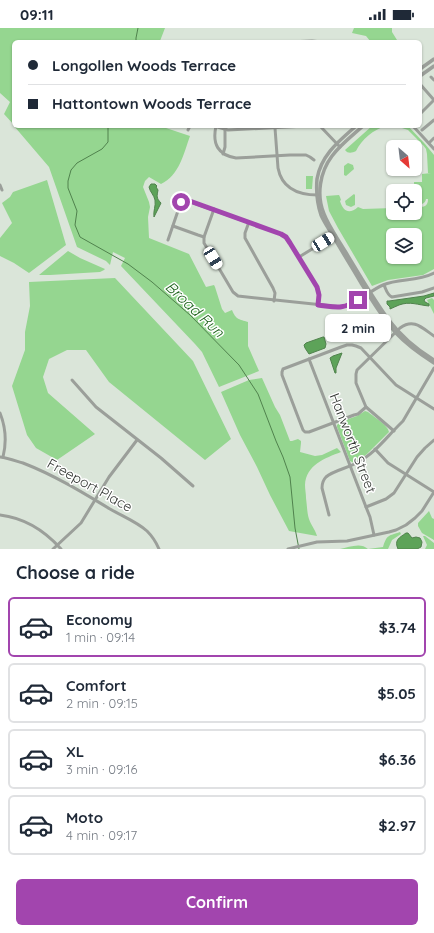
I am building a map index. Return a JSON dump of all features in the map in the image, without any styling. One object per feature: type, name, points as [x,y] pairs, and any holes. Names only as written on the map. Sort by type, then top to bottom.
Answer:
[{"type":"street","points":[[422,68],[434,59]]},
{"type":"street","points":[[422,75],[434,66]]},
{"type":"street","points":[[431,77],[434,80]]},
{"type":"street","points":[[422,86],[434,100],[422,112]]},
{"type":"street","points":[[422,130],[434,120]]},
{"type":"street","points":[[215,128],[215,143],[223,154],[229,157],[306,155],[314,160]]},
{"type":"street","points":[[220,128],[225,130],[275,128],[278,173],[286,185],[291,189],[302,194],[318,195]]},
{"type":"street","points":[[322,128],[340,147]]},
{"type":"street","points":[[354,128],[337,143],[322,163],[318,177],[318,195],[324,215],[334,235],[370,293],[397,332],[409,346],[434,363]]},
{"type":"street","points":[[318,195],[324,170],[332,156],[362,128]]},
{"type":"street","points":[[415,128],[434,149]]},
{"type":"street","points":[[223,154],[225,148],[225,130]]},
{"type":"street","points":[[429,143],[434,138]]},
{"type":"street","points":[[0,185],[2,190]]},
{"type":"street","points":[[168,240],[181,202],[184,200],[214,209],[281,234],[289,241],[318,289],[318,305]]},
{"type":"street","points":[[214,209],[204,241],[206,247],[235,294],[240,297],[337,308],[345,307],[391,282],[420,279],[434,273]]},
{"type":"street","points":[[249,222],[244,233],[245,238],[272,286],[274,291],[274,301]]},
{"type":"street","points":[[173,226],[204,237]]},
{"type":"street","points":[[299,257],[334,235]]},
{"type":"street","points":[[384,285],[388,294],[392,297],[422,292],[434,288]]},
{"type":"street","points":[[394,431],[366,407],[356,383],[357,370],[370,356],[406,324],[417,324],[434,336]]},
{"type":"street","points":[[397,332],[434,360]]},
{"type":"street","points":[[366,407],[358,414],[307,433],[303,430],[298,418],[282,373],[283,369],[341,347],[352,345],[356,346],[361,348],[370,356],[396,385],[417,397],[434,410]]},
{"type":"street","name":"Hanworth Street","points":[[309,359],[370,517],[374,535]]},
{"type":"street","points":[[329,515],[322,488],[323,481],[329,475],[351,466],[365,458],[394,431],[403,421],[434,368]]},
{"type":"street","points":[[72,380],[96,407],[161,458],[193,486]]},
{"type":"street","points":[[0,413],[6,437],[6,445],[1,457]]},
{"type":"street","points":[[53,549],[81,523],[116,467],[137,440]]},
{"type":"street","points":[[366,507],[391,496],[398,488],[417,457],[424,448],[434,440]]},
{"type":"street","points":[[288,549],[310,543],[347,541],[396,530],[406,525],[419,514],[434,492],[388,463],[375,449]]},
{"type":"street","name":"Freeport Place","points":[[1,457],[49,474],[138,525],[147,531],[158,549]]},
{"type":"street","points":[[0,515],[17,518],[38,528],[49,536],[61,549]]},
{"type":"shaded area","points":[[0,28],[165,28],[160,40],[12,40],[12,123],[4,114],[10,102],[0,93]]},
{"type":"shaded area","points":[[354,28],[392,28],[392,32],[397,40],[369,40],[366,36],[352,33]]},
{"type":"shaded area","points":[[16,128],[166,128],[190,136],[183,157],[177,170],[172,176],[161,184],[149,177],[145,181],[143,187],[150,207],[148,217],[149,238],[189,254],[206,287],[214,285],[222,309],[225,313],[232,310],[236,317],[240,320],[248,322],[248,346],[259,371],[219,387],[202,352],[121,266],[125,258],[113,252],[110,265],[106,261],[77,247],[49,167]]},
{"type":"shaded area","points":[[370,128],[380,128],[368,136],[356,151],[350,153],[345,150]]},
{"type":"shaded area","points":[[402,128],[410,128],[421,140],[418,140],[408,130]]},
{"type":"shaded area","points":[[422,141],[434,155],[434,269],[423,275],[388,280],[372,286],[329,211],[326,196],[339,195],[343,207],[347,211],[352,211],[358,207],[363,209],[386,208],[386,220],[422,220],[422,207],[427,204],[428,199],[422,203],[422,184],[414,184],[414,182],[422,182],[422,174],[431,173],[428,173],[427,154]]},
{"type":"shaded area","points":[[348,163],[353,165],[354,169],[346,176],[344,175],[344,166]]},
{"type":"shaded area","points":[[306,176],[313,176],[312,189],[306,189]]},
{"type":"shaded area","points":[[47,180],[66,245],[29,273],[0,256],[0,238],[12,223],[2,203],[10,197],[13,192]]},
{"type":"shaded area","points":[[151,184],[155,184],[157,186],[157,197],[161,203],[154,217],[155,202],[149,187]]},
{"type":"shaded area","points":[[354,194],[355,205],[351,207],[346,205],[345,201]]},
{"type":"shaded area","points":[[68,251],[105,269],[100,272],[39,275]]},
{"type":"shaded area","points":[[115,278],[193,361],[231,439],[205,460],[109,382],[86,350],[67,350],[49,359],[43,377],[48,393],[95,434],[57,460],[36,448],[27,435],[12,386],[25,350],[25,332],[30,306],[29,282]]},
{"type":"shaded area","points":[[434,293],[434,296],[424,300],[429,304],[429,306],[407,303],[390,309],[387,304],[387,301],[424,296]]},
{"type":"shaded area","points":[[432,298],[434,300],[434,314],[427,300]]},
{"type":"shaded area","points":[[323,337],[326,344],[325,348],[309,354],[304,345]]},
{"type":"shaded area","points":[[342,353],[336,368],[336,373],[335,373],[330,358]]},
{"type":"shaded area","points":[[262,378],[280,415],[290,441],[298,439],[301,441],[300,452],[315,456],[322,455],[337,448],[341,452],[317,463],[306,478],[305,487],[308,514],[317,536],[289,531],[240,435],[221,392],[249,380]]},
{"type":"shaded area","points":[[365,411],[383,424],[389,432],[367,454],[354,463],[350,461],[337,425],[340,422],[357,416]]},
{"type":"shaded area","points":[[429,511],[434,519],[434,540],[422,533],[418,526],[418,523]]},
{"type":"shaded area","points":[[400,532],[401,534],[392,540],[388,549],[368,549],[383,547],[389,536]]},
{"type":"shaded area","points":[[408,533],[412,538],[420,538],[422,542],[421,547],[417,549],[398,549],[397,541]]},
{"type":"shaded area","points":[[423,536],[434,543],[434,549],[425,549],[427,545]]},
{"type":"shaded area","points":[[358,545],[368,549],[340,549]]},
{"type":"waterway","name":"Broad Run","points":[[136,40],[138,28]]},
{"type":"waterway","name":"Broad Run","points":[[108,128],[108,142],[102,149],[77,163],[71,170],[68,181],[68,188],[77,211],[75,225],[80,237],[128,264],[152,282],[190,315],[239,365],[258,394],[290,477],[295,528],[299,549]]},
{"type":"route","points":[[181,202],[187,200],[285,236],[317,287],[319,295],[318,305],[337,308],[348,306],[358,300]]}]
